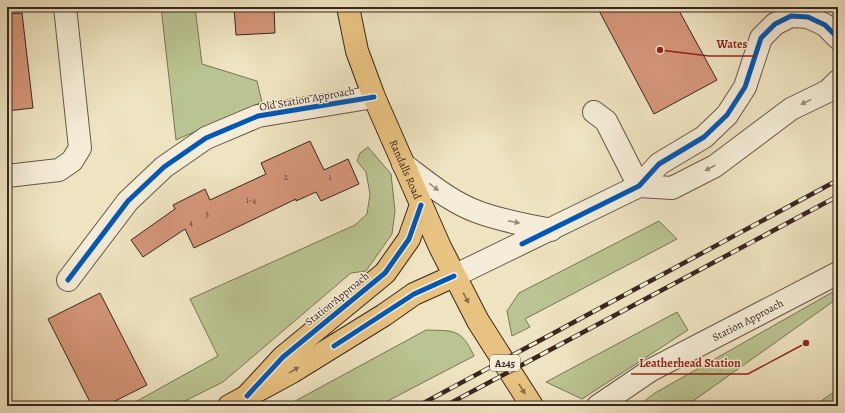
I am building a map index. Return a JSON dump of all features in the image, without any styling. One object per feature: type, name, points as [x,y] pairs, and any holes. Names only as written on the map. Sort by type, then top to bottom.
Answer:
[{"type":"main road","name":"Randalls Road","points":[[348,7],[357,51],[374,97],[454,276],[478,321],[532,406]]},
{"type":"main road","name":"Station Approach","points":[[238,401],[283,356],[385,273],[409,240],[422,205]]},
{"type":"main road","name":"Station Approach","points":[[238,401],[304,364],[384,315],[414,294],[454,276]]},
{"type":"street","points":[[7,176],[59,170],[72,161],[80,148],[65,7]]},
{"type":"street","points":[[454,276],[639,186],[659,164],[704,137],[727,116],[745,87],[761,38],[775,24],[791,16],[808,17],[826,26],[838,38]]},
{"type":"street","points":[[639,186],[672,188],[715,166],[791,110],[828,91],[838,81]]},
{"type":"street","name":"Old Station Approach","points":[[68,280],[128,201],[164,167],[206,138],[258,116],[374,97]]},
{"type":"street","points":[[594,112],[606,122],[639,186]]},
{"type":"street","points":[[403,164],[442,193],[465,206],[506,221],[551,230]]},
{"type":"street","name":"Station Approach","points":[[598,406],[651,370],[838,273]]},
{"type":"green space","points":[[161,7],[195,7],[202,64],[257,81],[262,102],[176,140]]},
{"type":"green space","points":[[368,147],[391,174],[395,211],[392,234],[366,271],[351,273],[223,382],[175,406],[128,406],[218,356],[190,299],[355,225],[367,214],[370,194],[366,172],[357,161],[360,153]]},
{"type":"green space","points":[[659,221],[677,239],[525,319],[530,327],[512,336],[507,311],[519,293]]},
{"type":"green space","points":[[838,289],[838,298],[686,406],[638,406],[655,393]]},
{"type":"green space","points":[[677,312],[688,330],[582,399],[546,382]]},
{"type":"green space","points":[[426,330],[450,331],[456,333],[465,340],[474,356],[378,406],[286,406]]},
{"type":"green space","points":[[838,389],[838,406],[818,406],[817,404]]},
{"type":"building","points":[[234,7],[274,7],[275,33],[236,35]]},
{"type":"building","points":[[597,7],[677,7],[717,80],[654,114]]},
{"type":"building","points":[[22,13],[33,108],[7,111],[7,14]]},
{"type":"building","points":[[310,141],[324,170],[348,159],[359,184],[321,201],[316,192],[296,201],[296,199],[194,248],[185,229],[143,257],[131,240],[175,209],[173,205],[205,189],[210,200],[266,174],[261,163]]},
{"type":"building","points":[[100,293],[147,385],[105,406],[92,406],[48,319]]},
{"type":"railway","points":[[418,406],[838,180]]},
{"type":"railway","points":[[445,406],[838,196]]},
{"type":"cycle path","points":[[522,244],[639,186],[659,164],[704,137],[727,115],[745,87],[761,38],[775,24],[791,16],[808,17],[825,25],[838,38]]},
{"type":"cycle path","points":[[68,280],[128,201],[164,167],[206,138],[258,116],[374,97]]},
{"type":"cycle path","points":[[247,396],[283,357],[385,273],[409,239],[421,205]]},
{"type":"cycle path","points":[[334,346],[414,294],[454,276]]},
{"type":"place","name":"Wates","points":[[660,50]]},
{"type":"place","name":"Leatherhead Station","points":[[806,343]]}]
